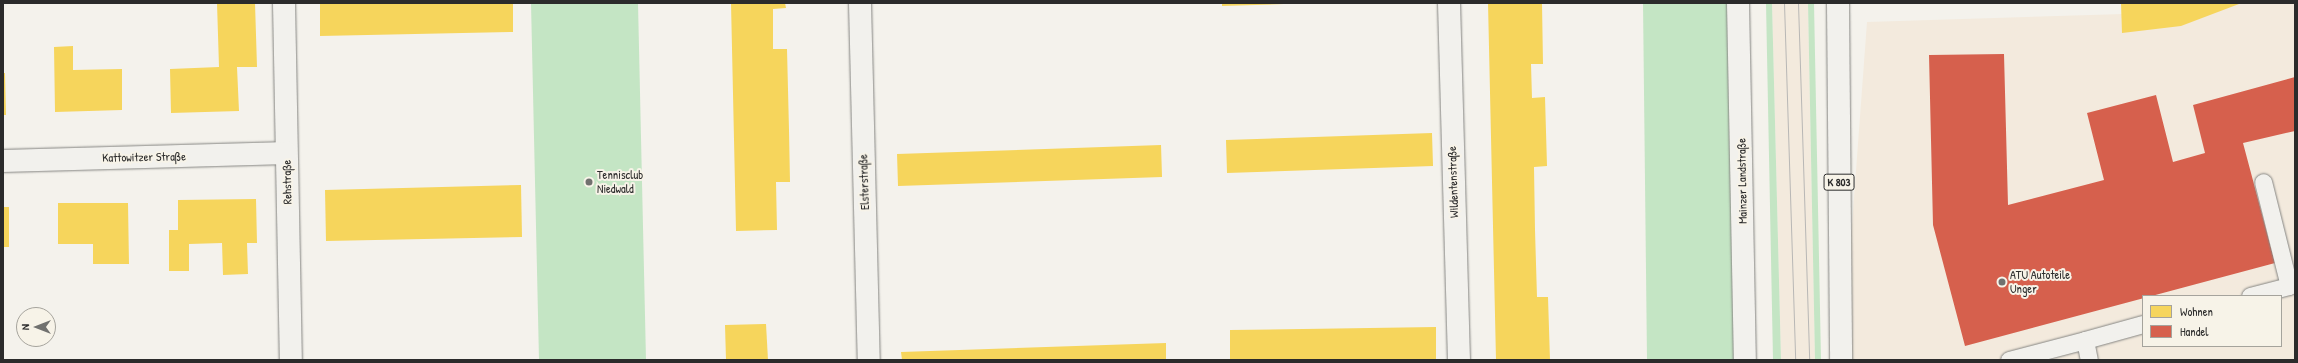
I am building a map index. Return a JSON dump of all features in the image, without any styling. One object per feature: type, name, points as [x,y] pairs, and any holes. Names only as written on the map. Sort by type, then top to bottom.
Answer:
[{"type":"street","name":"Rehstraße","points":[[284,3],[291,360]]},
{"type":"street","name":"Elsterstraße","points":[[860,3],[868,360]]},
{"type":"street","name":"Wildentenstraße","points":[[1450,3],[1459,360]]},
{"type":"street","name":"Mainzer Landstraße","points":[[1738,3],[1745,360]]},
{"type":"street","name":"K 803","points":[[1838,3],[1841,360]]},
{"type":"street","name":"Kattowitzer Straße","points":[[3,160],[286,153]]},
{"type":"street","points":[[1744,322],[1755,360]]},
{"type":"lane","points":[[2254,295],[2289,286],[2263,182]]},
{"type":"lane","points":[[2009,360],[2142,324]]},
{"type":"lane","points":[[2085,340],[2090,360]]},
{"type":"shaded area","points":[[1772,3],[1808,3],[1815,360],[1781,360]]},
{"type":"shaded area","points":[[2174,3],[2295,3],[2295,360],[1842,360],[1867,22],[2124,14]]},
{"type":"green space","name":"Tennisclub Niedwald","points":[[531,3],[638,3],[646,360],[539,360]]},
{"type":"green space","points":[[1643,3],[1738,3],[1744,360],[1647,360]]},
{"type":"green space","points":[[1766,3],[1772,3],[1781,360],[1773,360]]},
{"type":"green space","points":[[1808,3],[1814,3],[1821,360],[1815,360]]},
{"type":"building: Wohnen","points":[[217,3],[255,3],[257,67],[237,67],[239,111],[171,113],[170,69],[219,67]]},
{"type":"building: Wohnen","points":[[320,3],[513,3],[513,32],[320,36]]},
{"type":"building: Wohnen","points":[[731,3],[785,3],[786,8],[773,9],[773,49],[787,49],[790,182],[776,182],[777,230],[736,231]]},
{"type":"building: Wohnen","points":[[1222,3],[1284,3],[1284,4],[1222,6]]},
{"type":"building: Wohnen","points":[[1488,3],[1542,3],[1543,64],[1531,64],[1532,98],[1545,97],[1547,166],[1534,167],[1535,230],[1537,297],[1548,297],[1550,360],[1496,360]]},
{"type":"building: Wohnen","points":[[2121,3],[2239,4],[2181,26],[2122,33]]},
{"type":"building: Wohnen","points":[[73,46],[73,70],[122,69],[122,110],[55,112],[54,47]]},
{"type":"building: Wohnen","points":[[3,73],[5,73],[6,115],[3,115]]},
{"type":"building: Wohnen","points":[[1432,133],[1433,166],[1227,173],[1226,140]]},
{"type":"building: Wohnen","points":[[1161,145],[1162,177],[898,186],[897,154]]},
{"type":"building: Wohnen","points":[[521,185],[522,237],[326,241],[325,190]]},
{"type":"building: Wohnen","points":[[256,199],[257,243],[247,243],[248,274],[223,275],[222,243],[189,244],[189,271],[169,271],[169,230],[178,230],[178,200]]},
{"type":"building: Wohnen","points":[[58,203],[128,203],[129,264],[93,264],[93,244],[58,244]]},
{"type":"building: Wohnen","points":[[3,207],[9,207],[9,247],[3,247]]},
{"type":"building: Wohnen","points":[[766,324],[768,360],[726,360],[725,325]]},
{"type":"building: Wohnen","points":[[1436,327],[1436,359],[1230,360],[1230,330]]},
{"type":"building: Wohnen","points":[[1166,343],[1166,360],[902,360],[901,352]]},
{"type":"building: Handel","points":[[2004,54],[2008,205],[2104,180],[2087,113],[2156,95],[2173,162],[2205,153],[2193,105],[2295,77],[2295,131],[2243,143],[2275,263],[2155,295],[2142,295],[2142,299],[1965,346],[1933,225],[1929,55]]},
{"type":"tram line","points":[[1784,3],[1795,360]]},
{"type":"tram line","points":[[1798,3],[1809,360]]},
{"type":"place","name":"Tennisclub Niedwald","points":[[589,182]]},
{"type":"place","name":"ATU Autoteile Unger","points":[[2002,282]]}]
